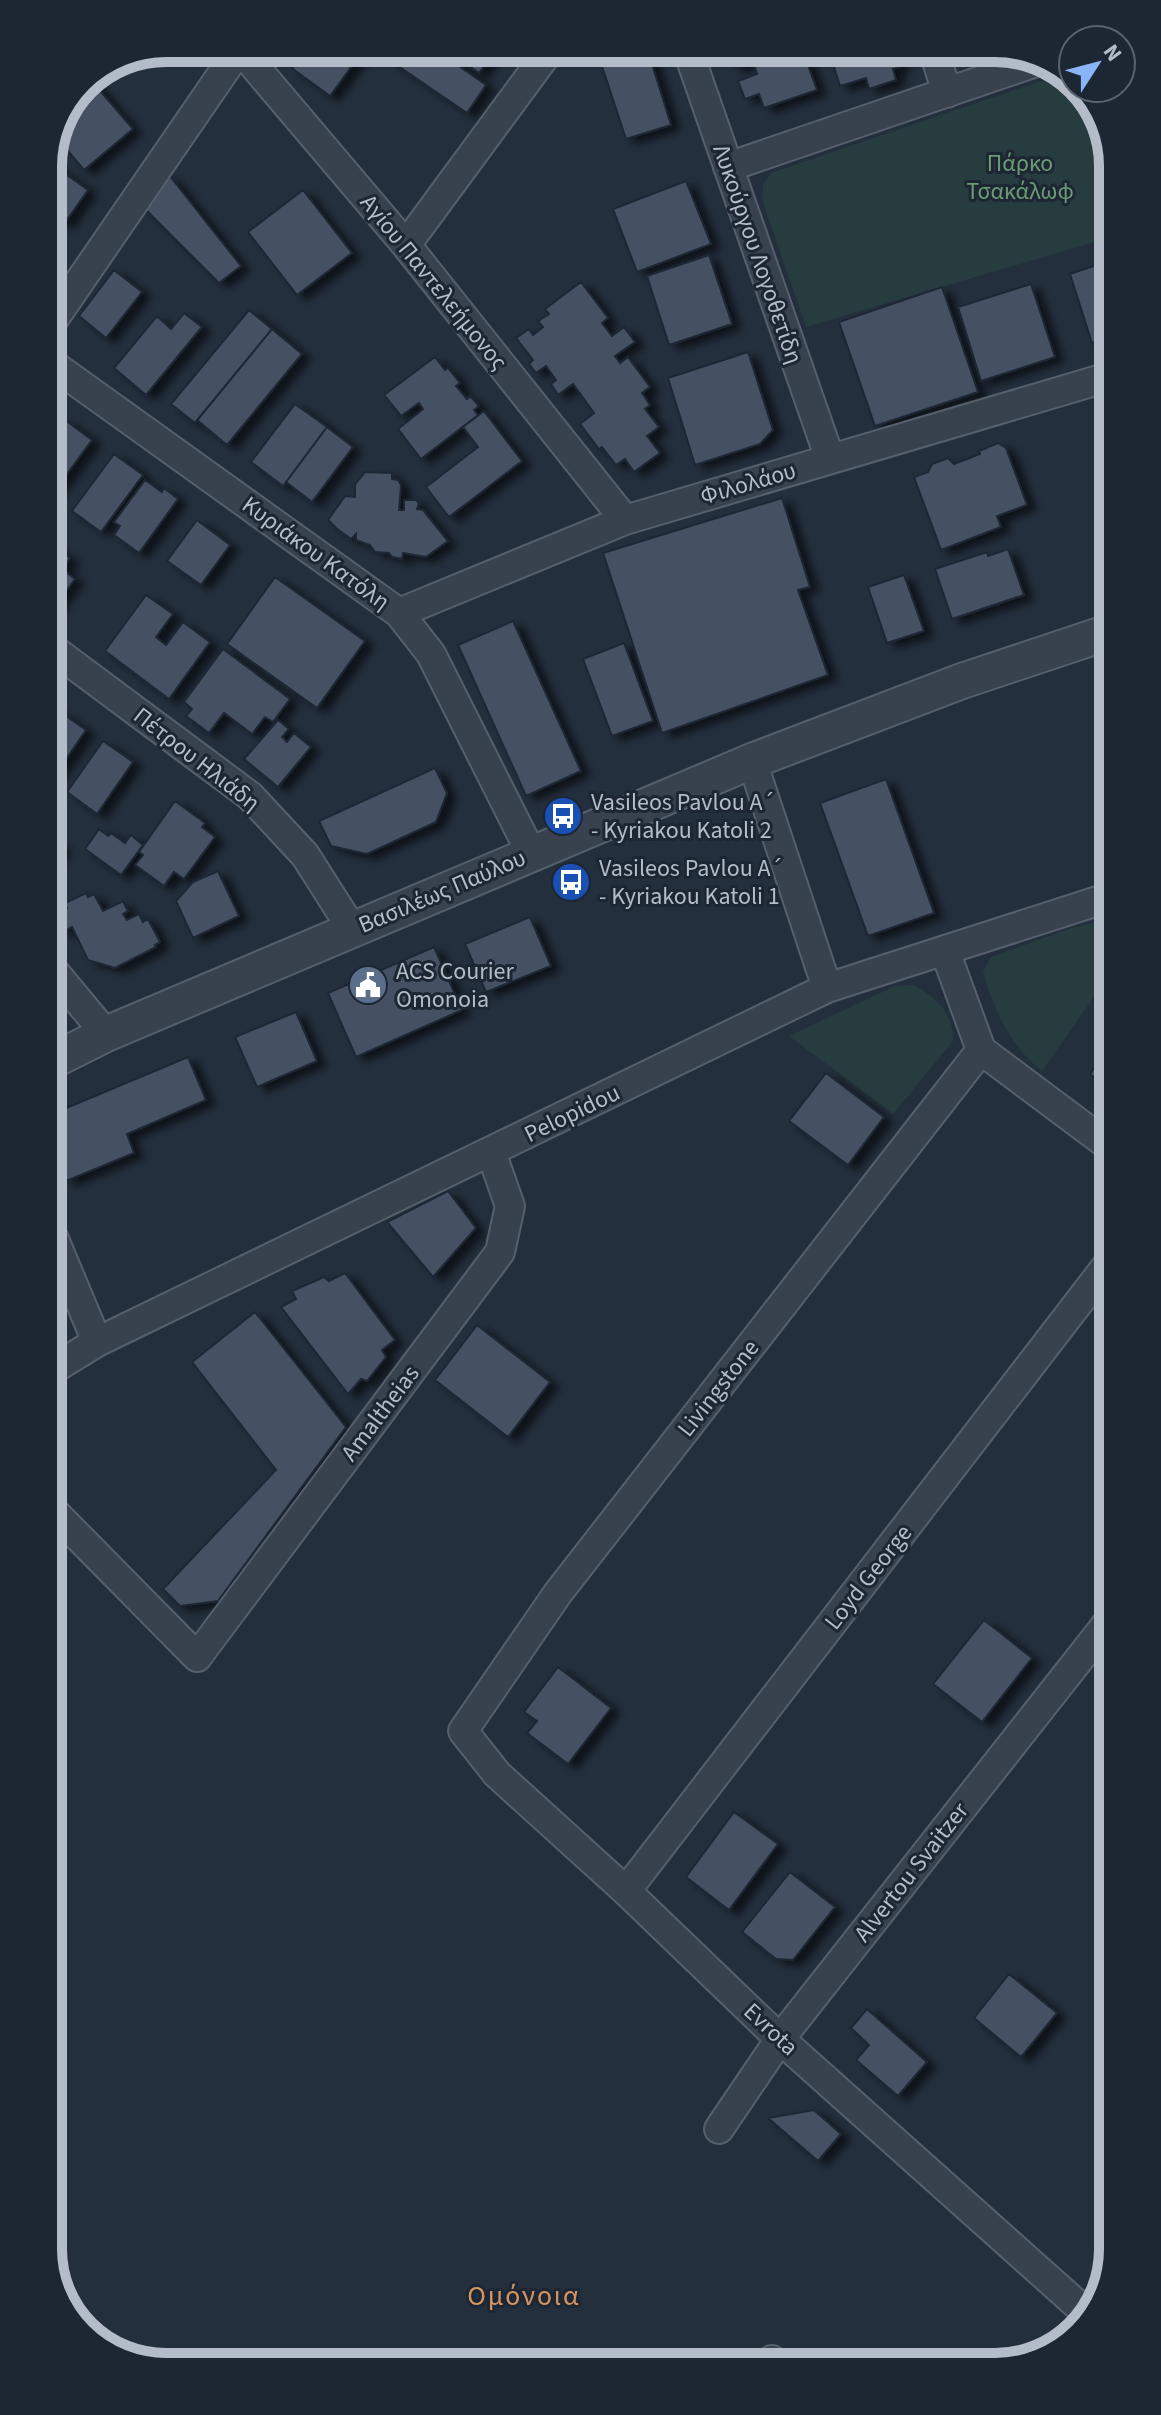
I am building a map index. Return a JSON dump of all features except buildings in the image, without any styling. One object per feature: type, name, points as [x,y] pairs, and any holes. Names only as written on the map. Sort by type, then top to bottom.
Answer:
[{"type":"street","points":[[62,307],[229,62]]},
{"type":"street","name":"Αγίου Παντελεήμονος","points":[[251,62],[406,245],[625,520]]},
{"type":"street","points":[[406,245],[541,62]]},
{"type":"street","name":"Λυκούργου Λογοθετίδη","points":[[692,62],[830,459]]},
{"type":"street","points":[[937,62],[947,93]]},
{"type":"street","points":[[728,167],[1024,66]]},
{"type":"street","name":"Κυριάκου Κατόλη","points":[[62,371],[399,613],[431,654],[531,853]]},
{"type":"street","name":"Φιλολάου","points":[[399,613],[625,520],[1099,380]]},
{"type":"street","name":"Βασιλέως Παύλου","points":[[62,1056],[106,1034],[752,761],[962,681],[1099,635]]},
{"type":"street","name":"Πέτρου Ηλιάδη","points":[[62,656],[250,796],[305,855],[352,929]]},
{"type":"street","points":[[752,761],[827,988]]},
{"type":"street","name":"Pelopidou","points":[[62,1363],[97,1342],[827,988],[1099,901]]},
{"type":"street","points":[[945,951],[981,1050],[1099,1138]]},
{"type":"street","points":[[62,981],[106,1034]]},
{"type":"street","name":"Livingstone","points":[[463,1731],[558,1593],[981,1050]]},
{"type":"street","name":"Amaltheias","points":[[62,1520],[197,1657],[500,1252],[510,1206],[491,1152]]},
{"type":"street","points":[[62,1258],[97,1342]]},
{"type":"street","name":"Loyd George","points":[[626,1891],[1099,1276]]},
{"type":"street","name":"Alvertou Svaitzer","points":[[719,2129],[780,2039],[1099,1634]]},
{"type":"street","name":"Evrota","points":[[463,1731],[497,1774],[626,1891],[780,2039],[1081,2308]]},
{"type":"green space","name":"Πάρκο Τσακάλωφ","points":[[1050,78],[1057,82],[1057,104],[1079,104],[1097,145],[1099,241],[806,327],[762,199],[763,185],[771,173]]},
{"type":"green space","points":[[1099,923],[1099,990],[1042,1071],[1012,1039],[992,999],[983,972],[991,957],[1074,927]]},
{"type":"green space","points":[[914,985],[930,995],[947,1014],[953,1041],[893,1114],[789,1036],[895,986]]},
{"type":"place","name":"Vasileos Pavlou A´ - Kyriakou Katoli 2","points":[[563,816]]},
{"type":"place","name":"Vasileos Pavlou A´ - Kyriakou Katoli 1","points":[[571,882]]},
{"type":"place","name":"ACS Courier Omonoia","points":[[368,985]]},
{"type":"district","name":"Ομόνοια","points":[[524,2295]]}]
